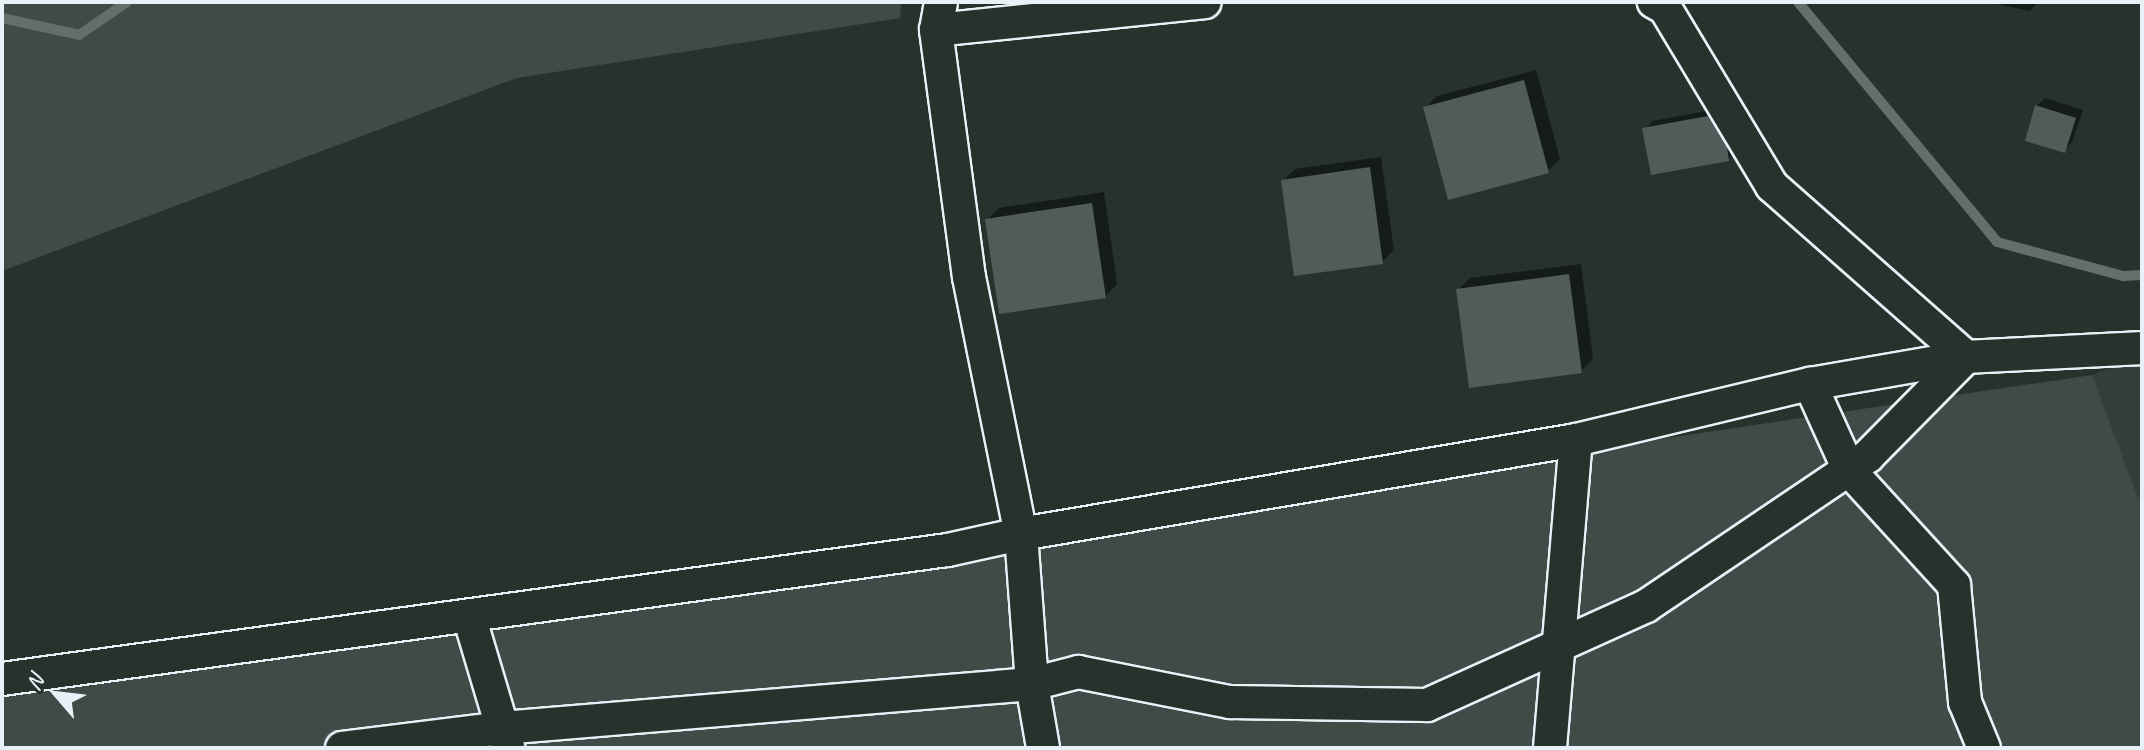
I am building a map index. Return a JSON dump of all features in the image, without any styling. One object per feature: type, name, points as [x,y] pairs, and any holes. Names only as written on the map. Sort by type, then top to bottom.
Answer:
[{"type":"street","points":[[1043,748],[1032,684],[1021,534],[969,277],[939,16],[1205,2]]},
{"type":"street","points":[[1654,2],[1665,8],[1772,186],[1966,357]]},
{"type":"street","points":[[2,679],[948,550],[1021,534],[1576,440],[1810,384],[1966,357],[2142,348]]},
{"type":"street","points":[[342,748],[505,738],[1032,684],[1078,672],[1230,702],[1427,705],[1646,606],[1868,456],[1966,357]]},
{"type":"street","points":[[1810,384],[1849,470],[1954,585],[1965,702],[1984,748]]},
{"type":"street","points":[[1550,748],[1576,440]]},
{"type":"street","points":[[469,616],[505,738]]},
{"type":"shaded area","points":[[2,2],[901,2],[900,18],[517,78],[2,271]]},
{"type":"shaded area","points":[[2142,355],[2142,498],[2138,498],[2092,375]]},
{"type":"shaded area","points":[[2092,375],[2138,498],[2142,498],[2142,748],[2,748],[2,685]]},
{"type":"building","points":[[1524,80],[1549,173],[1448,200],[1423,107]]},
{"type":"building","points":[[2035,105],[2076,118],[2065,153],[2025,141]]},
{"type":"building","points":[[1708,116],[1727,147],[1729,161],[1651,175],[1642,128]]},
{"type":"building","points":[[1370,167],[1383,264],[1294,276],[1281,180]]},
{"type":"building","points":[[1092,203],[1106,298],[999,314],[985,219]]},
{"type":"building","points":[[1569,274],[1582,373],[1469,388],[1456,289]]},
{"type":"waterway","points":[[2,18],[79,35],[127,2]]},
{"type":"waterway","points":[[1798,2],[1997,242],[2123,276],[2142,275]]}]
